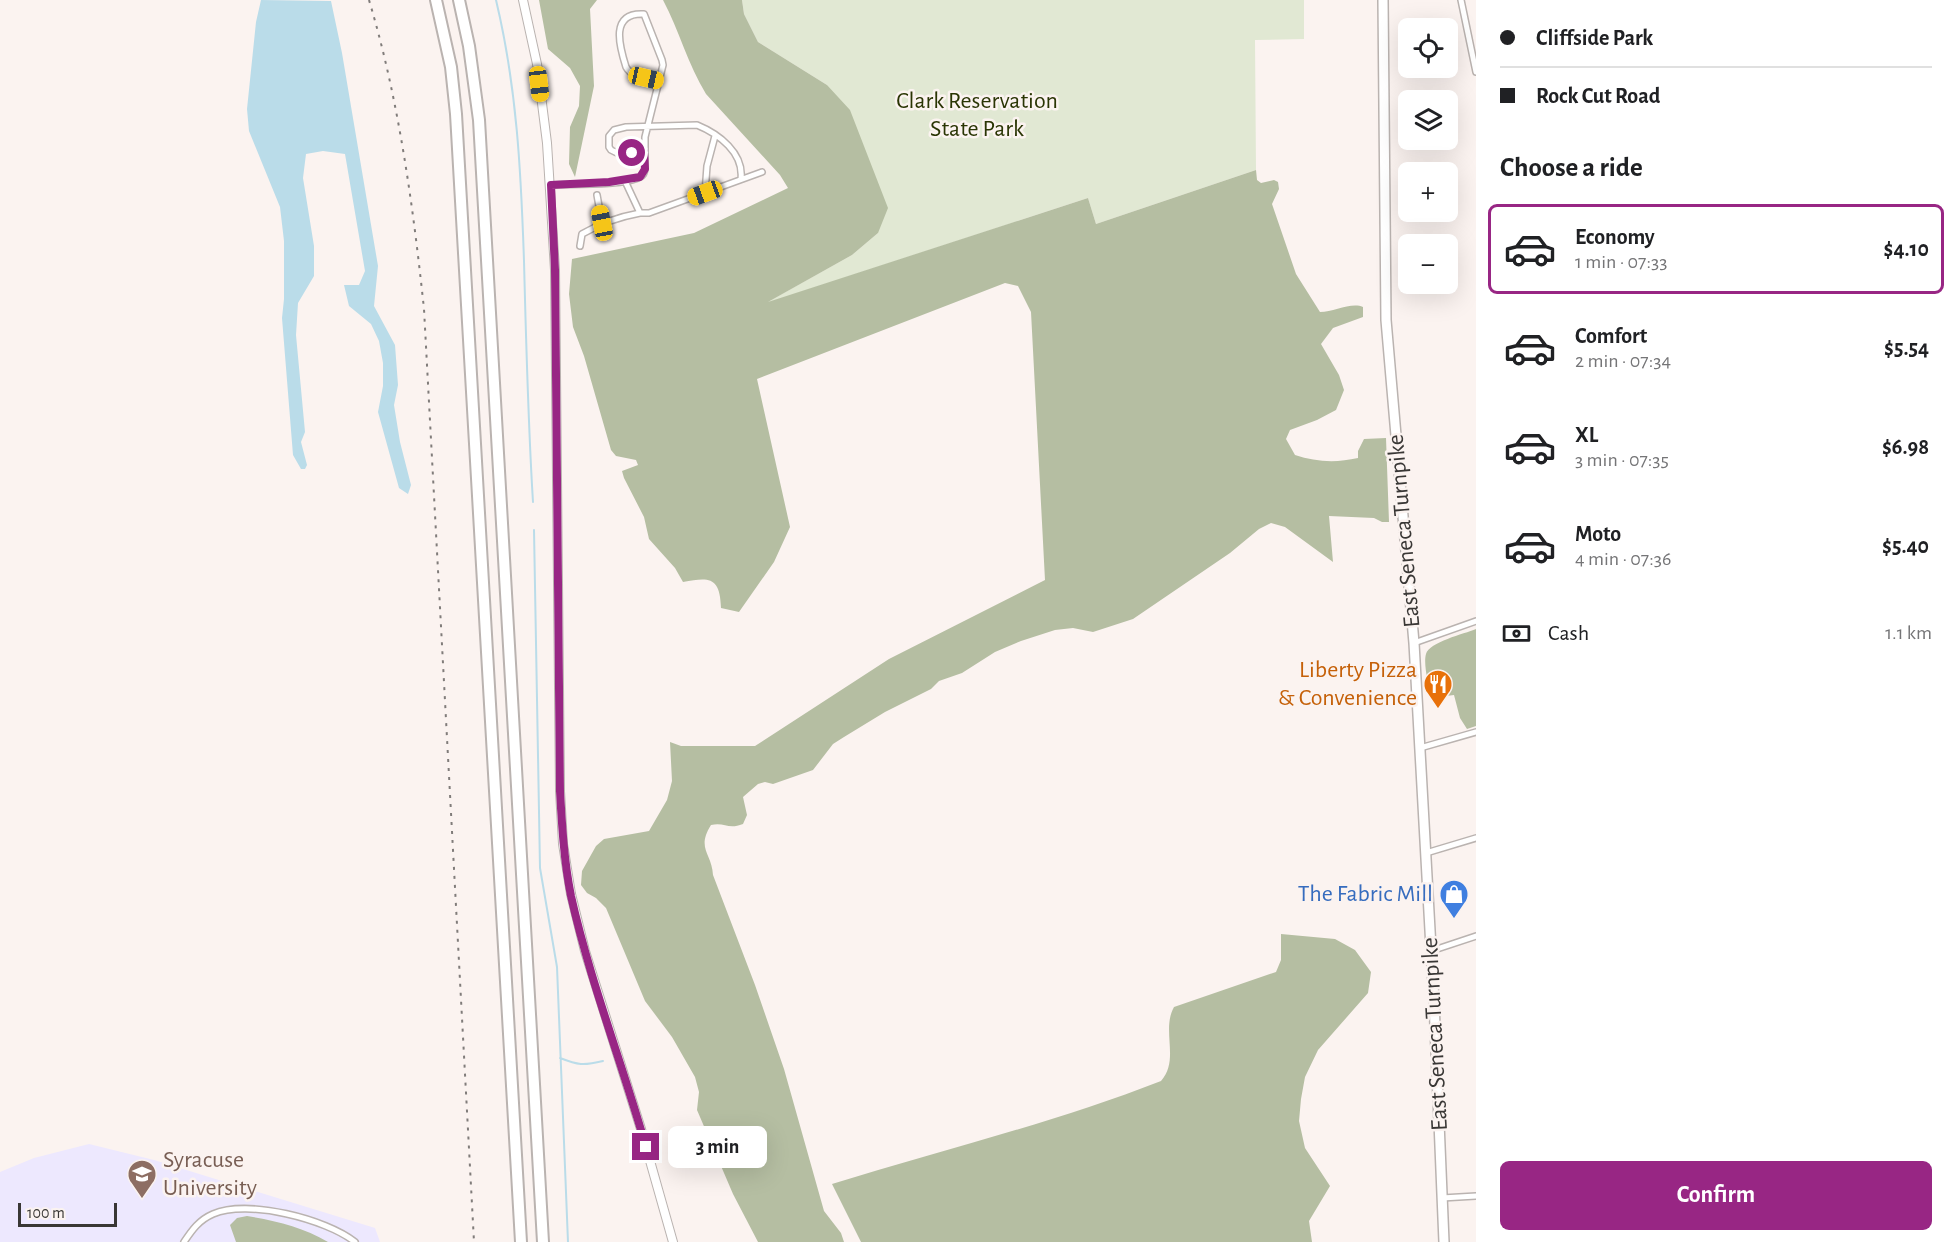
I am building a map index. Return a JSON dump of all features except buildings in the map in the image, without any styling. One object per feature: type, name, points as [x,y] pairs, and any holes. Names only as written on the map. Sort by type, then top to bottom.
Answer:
[{"type":"highway","points":[[436,0],[450,68],[456,114],[521,1242]]},
{"type":"highway","points":[[459,0],[469,46],[478,120],[543,1242]]},
{"type":"main road","name":"East Seneca Turnpike","points":[[1383,0],[1386,320],[1414,643],[1444,1242]]},
{"type":"street","points":[[523,0],[537,64],[551,185],[555,270],[560,791],[563,844],[571,894],[585,951],[641,1129],[673,1242]]},
{"type":"street","points":[[1461,0],[1476,72]]},
{"type":"street","points":[[551,185],[625,181],[644,174],[646,127],[663,65],[644,14],[624,19],[620,26],[626,67],[634,75],[658,81]]},
{"type":"street","points":[[644,152],[617,153],[611,150],[608,140],[618,128],[697,125],[734,150],[738,158],[741,179]]},
{"type":"street","points":[[705,193],[707,166],[715,136]]},
{"type":"street","points":[[580,246],[582,234],[602,223],[640,213],[649,213],[762,172]]},
{"type":"street","points":[[625,181],[640,213]]},
{"type":"street","points":[[597,195],[602,223]]},
{"type":"street","points":[[1414,643],[1476,621]]},
{"type":"street","points":[[1420,748],[1476,732]]},
{"type":"street","points":[[1426,853],[1476,838]]},
{"type":"street","points":[[1431,951],[1476,936]]},
{"type":"street","points":[[1442,1198],[1476,1196]]},
{"type":"street","points":[[184,1242],[196,1224],[214,1213],[235,1209],[273,1212],[307,1220],[329,1228],[355,1242]]},
{"type":"shaded area","name":"Syracuse University","points":[[89,1144],[154,1160],[375,1228],[380,1242],[0,1242],[0,1172],[34,1158]]},
{"type":"green space","points":[[539,0],[597,0],[590,9],[594,86],[575,177],[569,164],[570,127],[579,106],[580,86],[570,68],[548,49]]},
{"type":"green space","points":[[663,0],[742,0],[744,14],[758,42],[827,85],[850,110],[888,208],[878,233],[852,255],[768,302],[1088,198],[1096,224],[1256,170],[1257,180],[1261,183],[1274,180],[1278,182],[1279,189],[1272,204],[1296,274],[1320,312],[1353,306],[1363,307],[1363,317],[1333,328],[1321,344],[1339,375],[1344,390],[1336,410],[1290,430],[1286,439],[1295,455],[1318,460],[1342,461],[1358,458],[1358,451],[1364,439],[1386,438],[1389,522],[1382,522],[1374,518],[1329,516],[1333,562],[1285,527],[1271,523],[1259,529],[1230,553],[1133,619],[1093,632],[1073,628],[1055,630],[995,652],[962,673],[939,681],[931,689],[885,712],[833,744],[813,770],[773,784],[765,782],[758,784],[743,797],[747,815],[743,824],[711,825],[705,846],[713,875],[784,1069],[824,1211],[841,1233],[844,1242],[758,1242],[733,1194],[697,1110],[699,1092],[695,1077],[672,1037],[645,1001],[606,908],[587,893],[581,885],[582,871],[596,846],[604,839],[649,831],[667,800],[672,781],[670,742],[681,746],[755,746],[889,659],[1045,580],[1031,312],[1018,286],[1005,283],[757,379],[790,527],[774,562],[739,612],[721,608],[718,590],[712,582],[700,580],[683,582],[675,568],[649,539],[644,517],[624,478],[622,471],[638,465],[636,460],[616,456],[611,450],[584,356],[573,327],[569,294],[572,259],[694,233],[788,188],[780,175],[706,94]]},
{"type":"green space","name":"Clark Reservation State Park","points":[[742,0],[1304,0],[1304,39],[1255,40],[1256,170],[1096,224],[1088,198],[764,304],[852,255],[878,233],[827,85],[758,42],[744,14]]},
{"type":"green space","points":[[1476,629],[1476,726],[1467,729],[1460,718],[1454,695],[1431,698],[1425,658],[1433,646]]},
{"type":"green space","points":[[1281,934],[1335,939],[1355,950],[1371,972],[1368,993],[1318,1050],[1305,1077],[1299,1121],[1305,1148],[1330,1186],[1309,1221],[1312,1242],[861,1242],[832,1184],[1039,1123],[1161,1081],[1169,1064],[1169,1025],[1174,1007],[1276,972],[1281,960]]},
{"type":"green space","points":[[247,1216],[289,1225],[328,1242],[236,1242],[230,1225],[237,1218]]},
{"type":"water","points":[[261,0],[331,1],[378,266],[374,306],[395,345],[398,385],[394,405],[400,442],[411,485],[408,494],[399,488],[378,412],[383,386],[383,363],[379,341],[371,324],[349,306],[344,285],[359,285],[365,271],[345,154],[323,151],[306,154],[303,178],[314,246],[314,276],[298,303],[296,335],[305,432],[301,442],[307,465],[305,469],[301,469],[293,455],[282,318],[284,241],[280,207],[249,131],[247,109],[256,22]]},
{"type":"waterway","points":[[496,0],[509,65],[519,163],[533,502]]},
{"type":"waterway","points":[[534,530],[540,868],[557,967],[568,1242]]},
{"type":"waterway","points":[[560,1058],[581,1064],[603,1061]]},
{"type":"railway","points":[[369,0],[389,76],[404,153],[424,309],[474,1242]]},
{"type":"place","name":"Liberty Pizza & Convenience","points":[[1438,710]]},
{"type":"place","name":"The Fabric Mill","points":[[1454,920]]},
{"type":"place","name":"Syracuse University","points":[[142,1200]]},
{"type":"route","points":[[632,153],[644,152],[645,169],[644,174],[640,177],[625,181],[551,185],[555,270],[561,828],[571,894],[585,951],[646,1147]]}]
